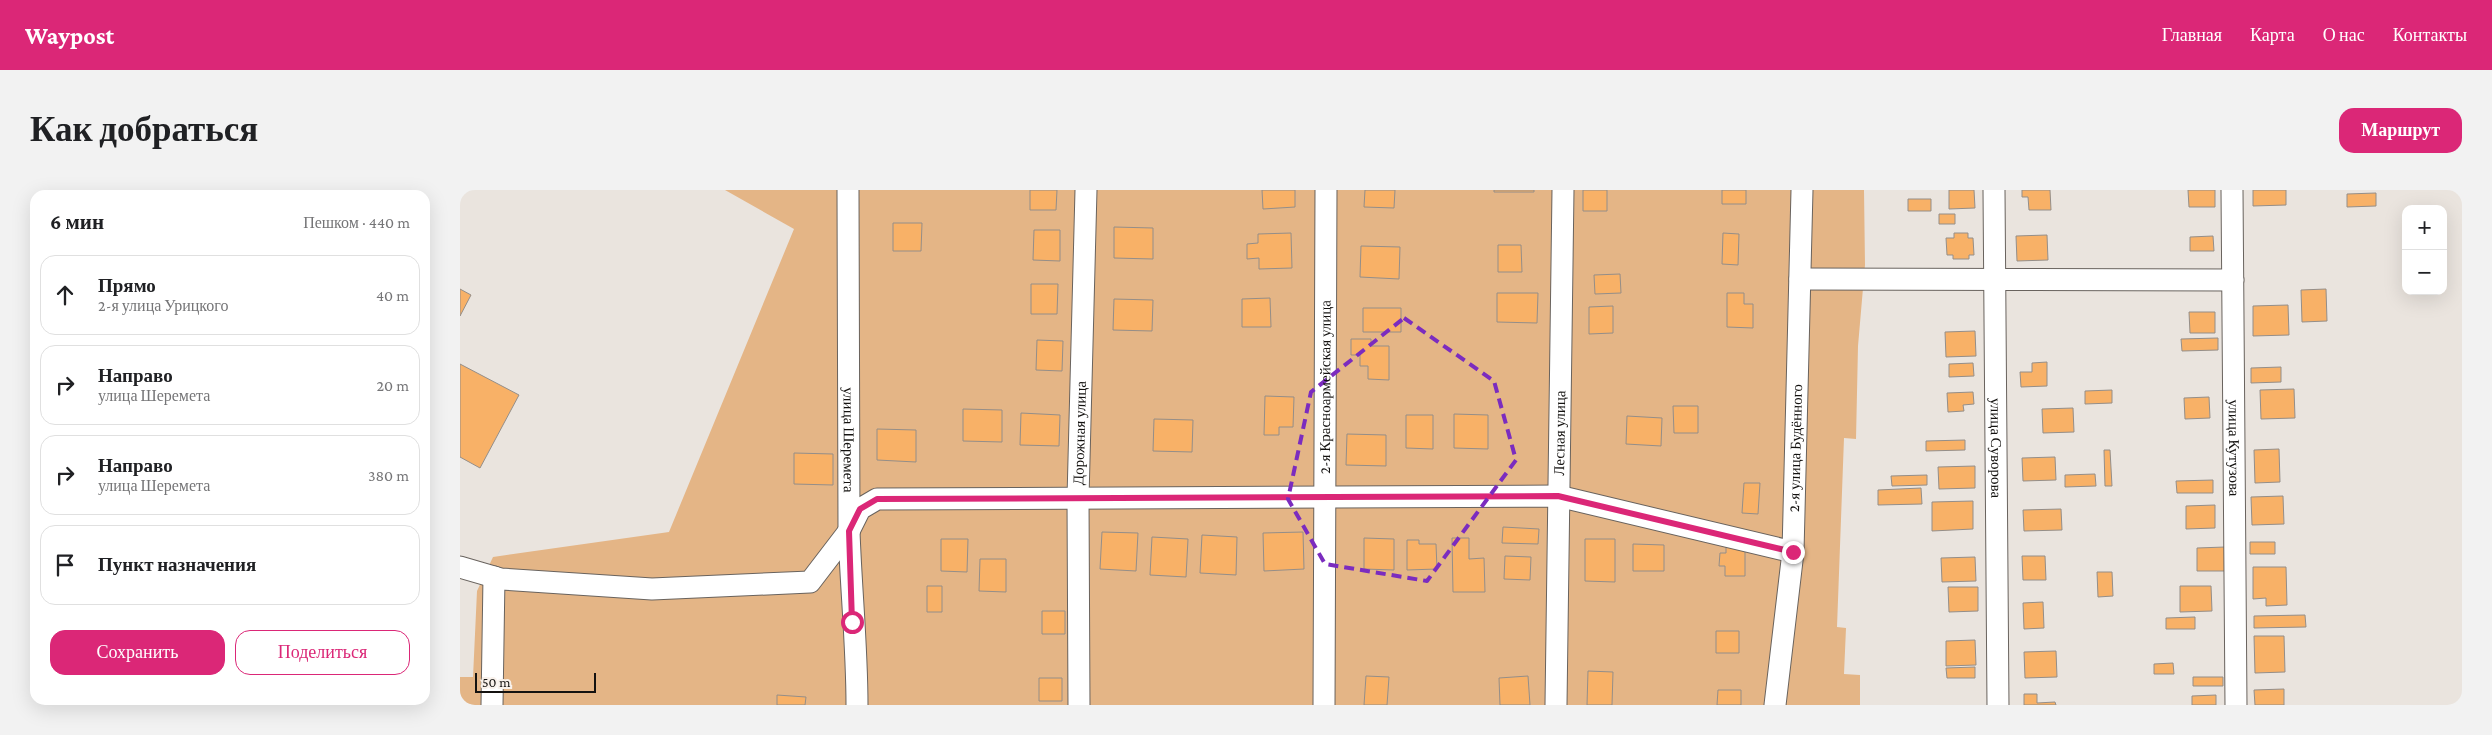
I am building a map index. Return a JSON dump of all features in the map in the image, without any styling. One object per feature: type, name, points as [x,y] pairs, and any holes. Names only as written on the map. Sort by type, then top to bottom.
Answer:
[{"type":"street","name":"улица Шеремета","points":[[848,190],[849,531]]},
{"type":"street","name":"Дорожная улица","points":[[1079,705],[1078,498],[1086,190]]},
{"type":"street","name":"2-я Красноармейская улица","points":[[1324,705],[1326,190]]},
{"type":"street","name":"Лесная улица","points":[[1556,705],[1562,190]]},
{"type":"street","name":"2-я улица Будённого","points":[[1775,705],[1793,552],[1802,190]]},
{"type":"street","name":"улица Суворова","points":[[1994,190],[1998,705]]},
{"type":"street","name":"улица Кутузова","points":[[2232,190],[2236,705]]},
{"type":"street","points":[[1800,279],[2233,280]]},
{"type":"street","name":"улица Шеремета","points":[[849,531],[860,509],[877,499],[1558,496],[1793,552]]},
{"type":"street","points":[[460,567],[494,577],[652,589],[810,582],[849,531]]},
{"type":"street","points":[[849,531],[857,705]]},
{"type":"street","points":[[492,705],[494,577]]},
{"type":"highlighted area","points":[[1404,318],[1494,381],[1516,460],[1427,581],[1325,564],[1288,499],[1311,392]]},
{"type":"shaded area","points":[[725,190],[1864,190],[1865,265],[1858,346],[1856,439],[1844,438],[1837,627],[1846,628],[1844,674],[1860,675],[1860,705],[460,705],[460,677],[473,677],[477,591],[493,557],[669,532],[794,229]]},
{"type":"building","points":[[1030,190],[1057,190],[1056,210],[1030,210]]},
{"type":"building","points":[[1262,190],[1295,190],[1295,207],[1263,209]]},
{"type":"building","points":[[1365,190],[1395,190],[1394,208],[1364,207]]},
{"type":"building","points":[[1494,190],[1534,190],[1534,192],[1494,192]]},
{"type":"building","points":[[1583,190],[1607,190],[1607,211],[1583,211]]},
{"type":"building","points":[[1722,190],[1746,190],[1746,204],[1722,204]]},
{"type":"building","points":[[1949,190],[1974,190],[1975,208],[1949,209]]},
{"type":"building","points":[[2022,190],[2050,190],[2051,210],[2029,210],[2028,197],[2022,197]]},
{"type":"building","points":[[2188,190],[2215,190],[2215,207],[2189,207]]},
{"type":"building","points":[[2253,190],[2286,190],[2286,205],[2253,206]]},
{"type":"building","points":[[2376,193],[2376,206],[2347,207],[2347,194]]},
{"type":"building","points":[[1908,199],[1931,199],[1931,211],[1908,211]]},
{"type":"building","points":[[1939,214],[1955,214],[1955,224],[1939,224]]},
{"type":"building","points":[[893,223],[922,223],[921,251],[893,251]]},
{"type":"building","points":[[1114,227],[1153,228],[1153,259],[1114,258]]},
{"type":"building","points":[[1034,230],[1060,230],[1060,261],[1033,260]]},
{"type":"building","points":[[1291,233],[1292,268],[1259,269],[1259,258],[1247,259],[1247,244],[1258,243],[1258,234]]},
{"type":"building","points":[[1723,233],[1739,234],[1738,265],[1722,264]]},
{"type":"building","points":[[1954,233],[1968,233],[1968,238],[1973,238],[1974,255],[1969,255],[1969,259],[1953,259],[1953,255],[1947,255],[1946,238],[1954,238]]},
{"type":"building","points":[[2047,235],[2048,260],[2017,261],[2016,236]]},
{"type":"building","points":[[2213,236],[2214,251],[2190,251],[2190,237]]},
{"type":"building","points":[[1498,245],[1521,245],[1522,272],[1498,272]]},
{"type":"building","points":[[1361,246],[1400,247],[1399,279],[1360,277]]},
{"type":"building","points":[[1620,274],[1621,293],[1595,294],[1594,275]]},
{"type":"building","points":[[1031,284],[1058,284],[1057,314],[1031,314]]},
{"type":"building","points":[[460,289],[471,295],[460,316]]},
{"type":"building","points":[[2326,289],[2327,321],[2302,322],[2301,290]]},
{"type":"building","points":[[1497,293],[1538,293],[1537,323],[1497,322]]},
{"type":"building","points":[[1727,293],[1744,293],[1744,304],[1753,304],[1753,328],[1727,327]]},
{"type":"building","points":[[1270,298],[1271,327],[1242,327],[1242,299]]},
{"type":"building","points":[[1114,299],[1153,300],[1152,331],[1113,330]]},
{"type":"building","points":[[2288,305],[2289,335],[2253,336],[2253,306]]},
{"type":"building","points":[[1613,306],[1613,333],[1589,334],[1589,307]]},
{"type":"building","points":[[1363,308],[1401,308],[1401,332],[1363,332]]},
{"type":"building","points":[[2189,312],[2215,312],[2215,333],[2190,333]]},
{"type":"building","points":[[1975,331],[1976,356],[1946,357],[1945,332]]},
{"type":"building","points":[[2218,338],[2218,350],[2182,351],[2181,339]]},
{"type":"building","points":[[1351,339],[1371,339],[1371,346],[1389,346],[1389,380],[1368,379],[1368,366],[1360,366],[1360,355],[1351,355]]},
{"type":"building","points":[[1037,340],[1063,341],[1062,371],[1036,370]]},
{"type":"building","points":[[2047,362],[2047,386],[2021,387],[2020,372],[2032,372],[2032,363]]},
{"type":"building","points":[[1973,363],[1974,376],[1949,377],[1949,364]]},
{"type":"building","points":[[460,364],[519,395],[480,468],[460,457]]},
{"type":"building","points":[[2281,367],[2281,382],[2251,383],[2251,368]]},
{"type":"building","points":[[2294,389],[2295,418],[2261,419],[2260,390]]},
{"type":"building","points":[[2112,390],[2112,403],[2085,404],[2085,391]]},
{"type":"building","points":[[1973,392],[1974,404],[1963,405],[1964,411],[1948,412],[1947,393]]},
{"type":"building","points":[[1265,396],[1294,397],[1293,427],[1279,427],[1279,435],[1264,435]]},
{"type":"building","points":[[2209,397],[2210,418],[2185,419],[2184,398]]},
{"type":"building","points":[[1673,406],[1698,406],[1698,433],[1674,433]]},
{"type":"building","points":[[2073,408],[2074,432],[2043,433],[2042,409]]},
{"type":"building","points":[[963,409],[1002,410],[1002,442],[963,441]]},
{"type":"building","points":[[1021,413],[1060,415],[1059,446],[1020,445]]},
{"type":"building","points":[[1454,414],[1488,415],[1488,449],[1454,448]]},
{"type":"building","points":[[1406,415],[1433,415],[1433,449],[1406,448]]},
{"type":"building","points":[[1627,416],[1662,418],[1661,446],[1626,444]]},
{"type":"building","points":[[1154,419],[1193,420],[1192,452],[1153,451]]},
{"type":"building","points":[[877,429],[916,430],[916,462],[877,460]]},
{"type":"building","points":[[1347,434],[1386,435],[1386,466],[1346,465]]},
{"type":"building","points":[[1965,440],[1965,450],[1926,451],[1926,441]]},
{"type":"building","points":[[2279,449],[2280,482],[2255,483],[2254,450]]},
{"type":"building","points":[[2104,450],[2110,450],[2112,486],[2105,486]]},
{"type":"building","points":[[794,453],[833,454],[833,485],[794,484]]},
{"type":"building","points":[[2055,457],[2056,480],[2023,481],[2022,458]]},
{"type":"building","points":[[1975,466],[1975,488],[1939,489],[1938,467]]},
{"type":"building","points":[[2095,474],[2096,486],[2065,487],[2065,475]]},
{"type":"building","points":[[1927,475],[1927,485],[1892,486],[1891,476]]},
{"type":"building","points":[[2213,480],[2213,493],[2177,493],[2176,481]]},
{"type":"building","points":[[1744,483],[1760,483],[1758,514],[1742,513]]},
{"type":"building","points":[[1921,488],[1922,504],[1878,505],[1878,490]]},
{"type":"building","points":[[2283,496],[2284,524],[2252,525],[2251,497]]},
{"type":"building","points":[[1973,501],[1973,529],[1932,531],[1932,502]]},
{"type":"building","points":[[2215,505],[2215,528],[2186,529],[2186,506]]},
{"type":"building","points":[[2061,509],[2062,530],[2024,531],[2023,510]]},
{"type":"building","points":[[1503,527],[1539,529],[1538,544],[1502,543]]},
{"type":"building","points":[[1102,532],[1138,533],[1136,571],[1100,569]]},
{"type":"building","points":[[1303,532],[1304,569],[1264,571],[1263,533]]},
{"type":"building","points":[[1202,535],[1237,537],[1236,575],[1200,573]]},
{"type":"building","points":[[1152,537],[1188,539],[1186,577],[1150,575]]},
{"type":"building","points":[[1364,538],[1394,539],[1394,570],[1364,569]]},
{"type":"building","points":[[1452,538],[1469,538],[1469,559],[1484,558],[1485,592],[1453,592]]},
{"type":"building","points":[[941,539],[968,539],[967,572],[941,571]]},
{"type":"building","points":[[1585,539],[1615,539],[1615,582],[1585,581]]},
{"type":"building","points":[[1407,540],[1419,540],[1419,544],[1436,544],[1437,569],[1407,570]]},
{"type":"building","points":[[2250,542],[2275,542],[2275,554],[2250,554]]},
{"type":"building","points":[[1633,544],[1664,545],[1664,571],[1633,571]]},
{"type":"building","points":[[1726,546],[1745,547],[1745,576],[1725,576],[1725,566],[1719,566],[1720,553],[1726,553]]},
{"type":"building","points":[[2225,547],[2226,571],[2197,571],[2197,548]]},
{"type":"building","points":[[1505,556],[1531,557],[1530,580],[1504,579]]},
{"type":"building","points":[[2022,556],[2045,556],[2046,580],[2023,580]]},
{"type":"building","points":[[1975,557],[1976,581],[1942,582],[1941,558]]},
{"type":"building","points":[[980,559],[1006,559],[1006,592],[979,591]]},
{"type":"building","points":[[2253,567],[2286,567],[2287,605],[2266,606],[2266,598],[2253,599]]},
{"type":"building","points":[[2097,572],[2112,572],[2113,596],[2098,597]]},
{"type":"building","points":[[927,586],[942,586],[942,612],[927,612]]},
{"type":"building","points":[[2180,586],[2211,586],[2212,611],[2180,612]]},
{"type":"building","points":[[1948,587],[1978,587],[1978,611],[1949,612]]},
{"type":"building","points":[[2043,602],[2044,628],[2024,629],[2023,603]]},
{"type":"building","points":[[1042,611],[1065,611],[1065,634],[1042,634]]},
{"type":"building","points":[[2305,615],[2306,627],[2254,628],[2254,616]]},
{"type":"building","points":[[2195,617],[2195,629],[2166,629],[2166,618]]},
{"type":"building","points":[[1716,631],[1739,631],[1739,653],[1716,653]]},
{"type":"building","points":[[2254,636],[2284,636],[2285,672],[2255,673]]},
{"type":"building","points":[[1975,640],[1976,665],[1946,666],[1946,641]]},
{"type":"building","points":[[2056,651],[2057,677],[2025,678],[2024,652]]},
{"type":"building","points":[[2173,663],[2174,674],[2154,674],[2154,664]]},
{"type":"building","points":[[1975,667],[1975,678],[1947,678],[1946,668]]},
{"type":"building","points":[[1588,671],[1613,672],[1612,705],[1587,705]]},
{"type":"building","points":[[1366,676],[1389,677],[1387,705],[1364,705]]},
{"type":"building","points":[[1528,676],[1530,705],[1500,705],[1499,678]]},
{"type":"building","points":[[2193,677],[2223,677],[2223,686],[2193,686]]},
{"type":"building","points":[[1039,678],[1062,678],[1062,701],[1039,701]]},
{"type":"building","points":[[2284,689],[2284,705],[2255,705],[2254,690]]},
{"type":"building","points":[[1718,690],[1741,690],[1741,705],[1717,705]]},
{"type":"building","points":[[2024,694],[2037,694],[2037,703],[2055,702],[2056,705],[2024,705]]},
{"type":"building","points":[[777,695],[806,697],[805,705],[777,705]]},
{"type":"building","points":[[2216,695],[2216,705],[2192,705],[2192,696]]},
{"type":"route","points":[[852,622],[849,531],[860,509],[877,499],[1558,496],[1793,552]]}]
